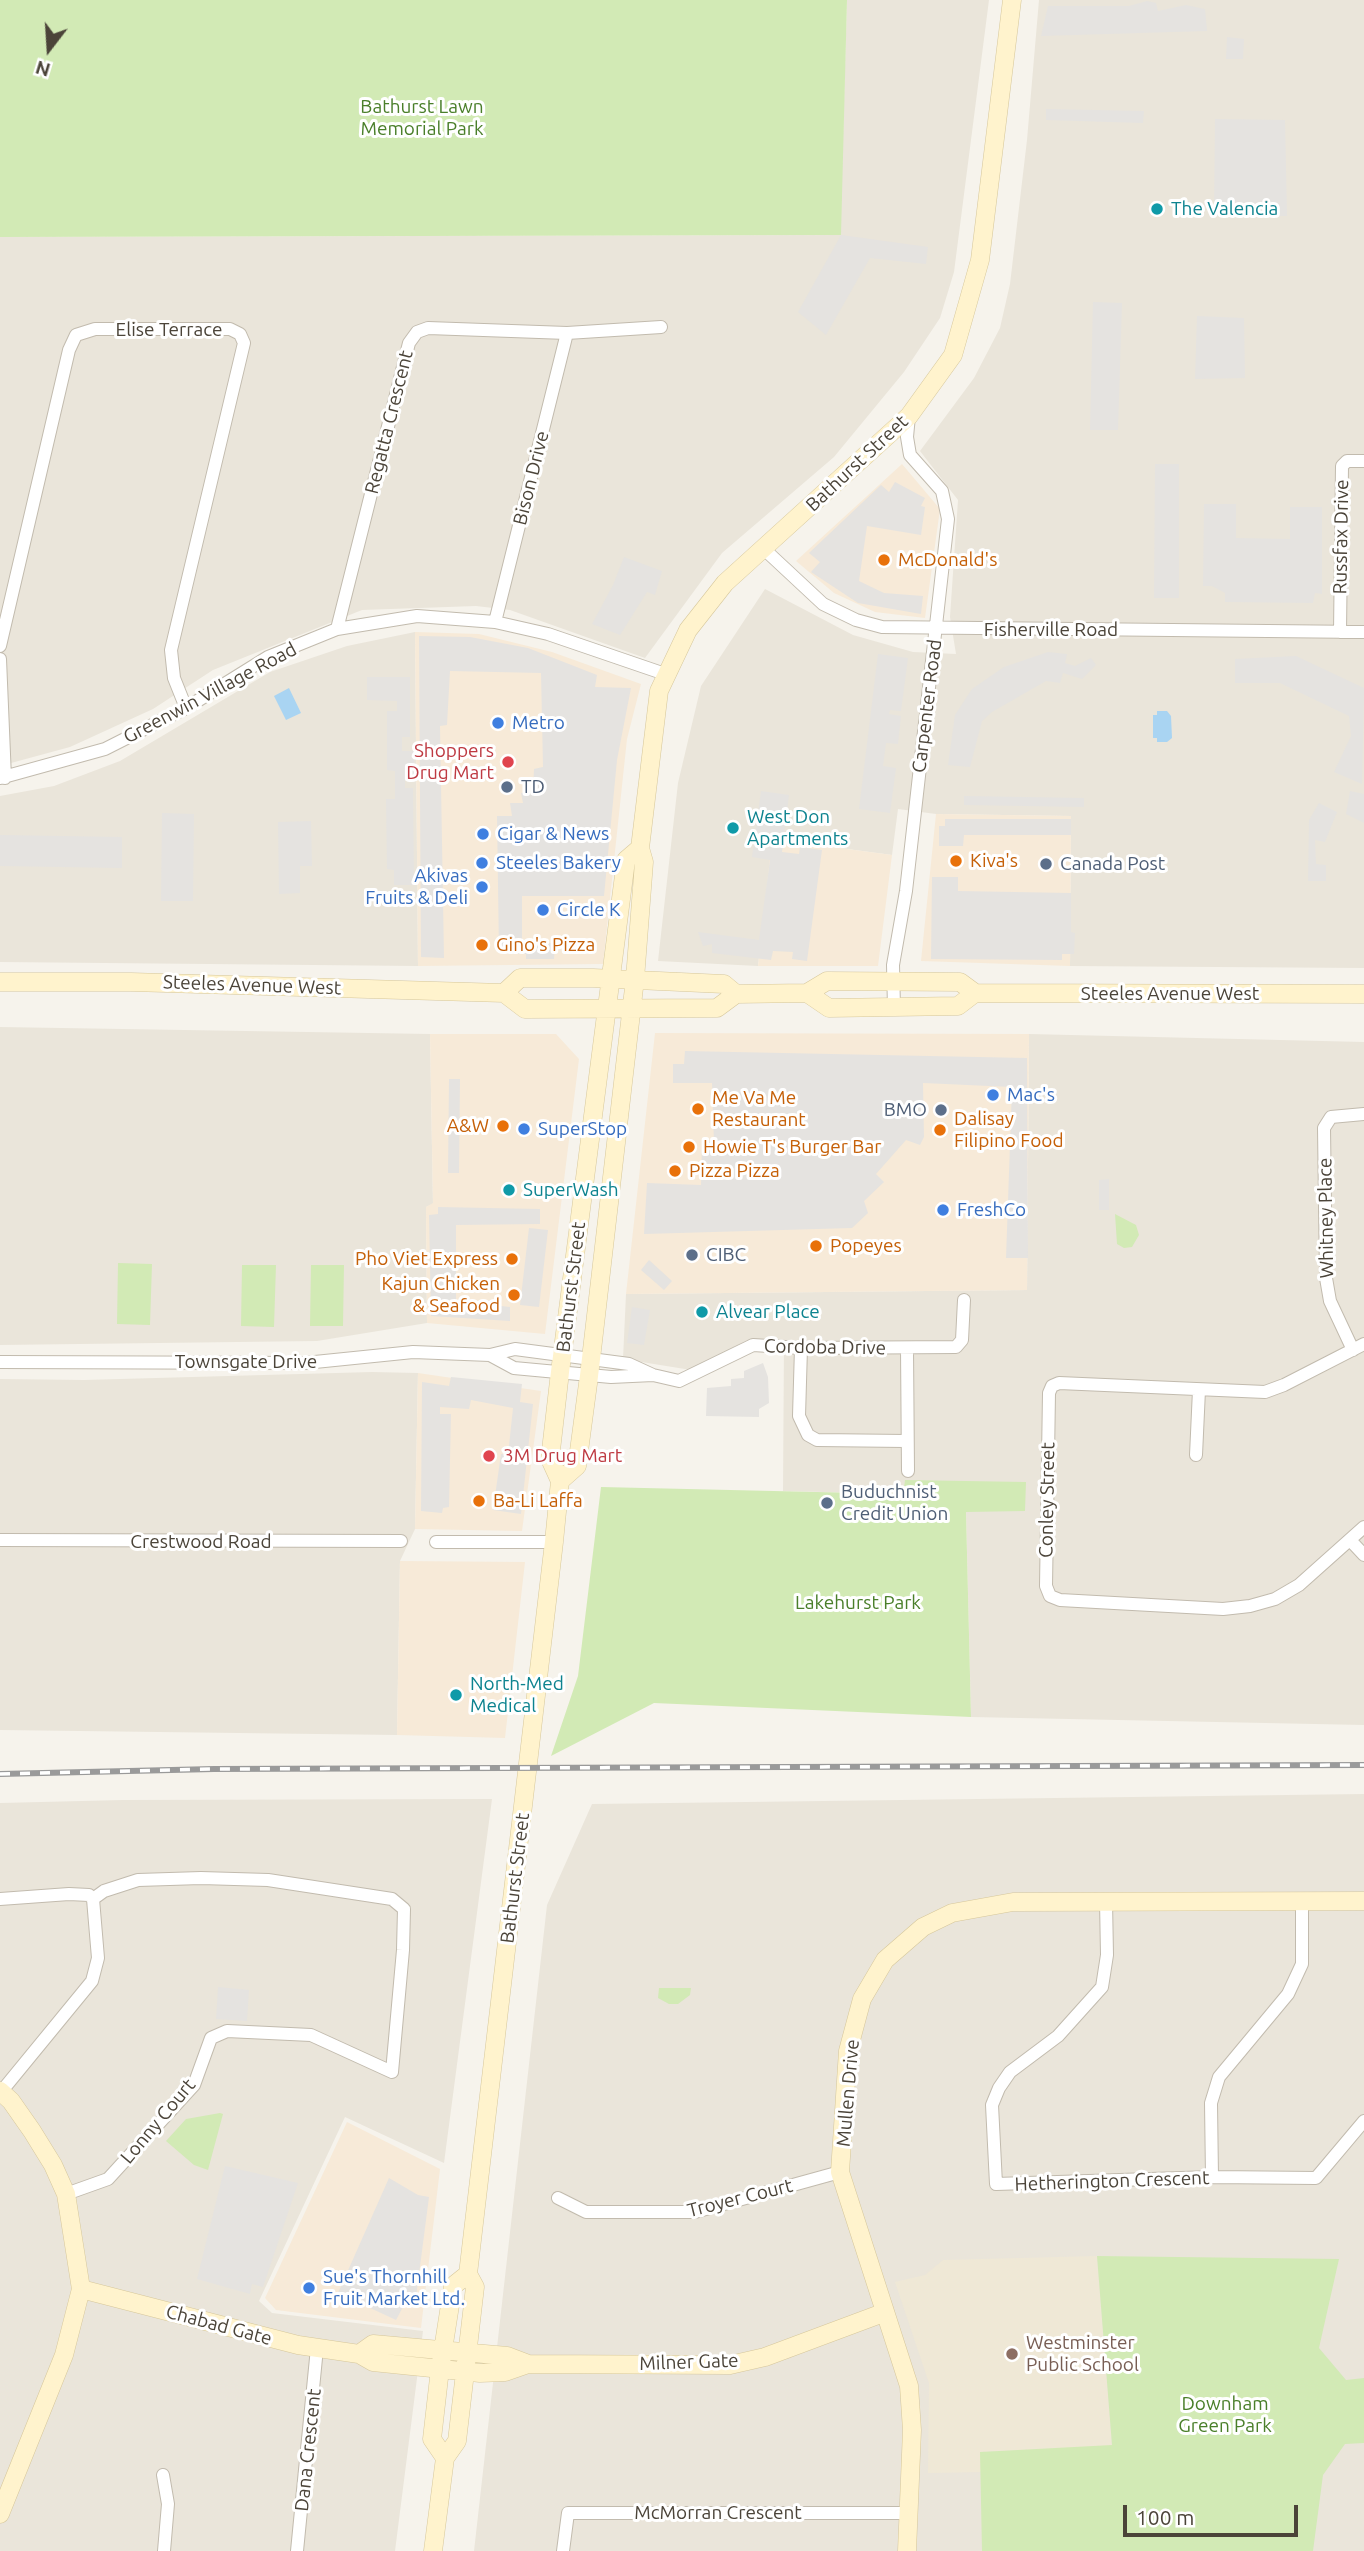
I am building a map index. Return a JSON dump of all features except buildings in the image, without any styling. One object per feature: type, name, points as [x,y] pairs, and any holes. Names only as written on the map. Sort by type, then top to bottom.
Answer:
[{"type":"main road","name":"Bathurst Street","points":[[560,1481],[576,1466],[590,1367],[635,979],[644,862],[640,848],[653,726],[665,674],[688,630],[725,583],[909,416],[953,355],[980,260],[1012,0]]},
{"type":"main road","name":"Bathurst Street","points":[[433,2551],[444,2458],[457,2441],[475,2287],[468,2274],[560,1481],[551,1459],[561,1364],[626,860],[640,848]]},
{"type":"main road","name":"Steeles Avenue West","points":[[504,993],[520,978],[612,978],[724,984],[736,994]]},
{"type":"main road","name":"Steeles Avenue West","points":[[0,982],[158,982],[504,993],[525,1009],[717,1008],[736,994],[807,993],[827,981],[960,982],[975,993],[1364,994]]},
{"type":"main road","name":"Steeles Avenue West","points":[[807,993],[829,1008],[958,1006],[975,993]]},
{"type":"main road","name":"Mullen Drive","points":[[907,2551],[906,2513],[912,2430],[909,2386],[883,2313],[841,2172],[848,2051],[862,1999],[885,1960],[923,1927],[952,1913],[1013,1902],[1364,1901]]},
{"type":"main road","points":[[0,2514],[64,2355],[80,2289],[65,2194],[53,2165],[32,2131],[1,2092]]},
{"type":"main road","name":"Bathurst Street","points":[[444,2458],[432,2439],[440,2369],[453,2286],[468,2274]]},
{"type":"main road","name":"Chabad Gate","points":[[80,2289],[317,2348],[359,2354],[373,2362],[440,2369],[465,2363]]},
{"type":"main road","name":"Milner Gate","points":[[465,2363],[505,2372],[528,2364],[730,2365],[765,2357],[883,2313]]},
{"type":"main road","name":"Chabad Gate","points":[[359,2354],[373,2344],[443,2351],[465,2363]]},
{"type":"street","name":"Regatta Crescent","points":[[337,629],[409,342],[417,332],[428,328],[567,333],[662,327]]},
{"type":"street","name":"Elise Terrace","points":[[0,646],[69,350],[76,335],[95,329],[230,329],[240,334],[244,344],[170,650],[174,678],[186,708]]},
{"type":"street","name":"Bison Drive","points":[[495,622],[567,333]]},
{"type":"street","name":"Carpenter Road","points":[[894,1008],[892,983],[906,891],[948,519],[942,491],[910,455],[907,437],[909,416]]},
{"type":"street","name":"Russfax Drive","points":[[1339,632],[1342,466],[1347,461],[1364,461]]},
{"type":"street","name":"Fisherville Road","points":[[764,549],[823,604],[856,620],[900,629],[1364,632]]},
{"type":"street","name":"Greenwin Village Road","points":[[3,778],[105,749],[186,708],[268,657],[337,629],[417,615],[495,622],[548,634],[665,674]]},
{"type":"street","points":[[0,659],[3,778]]},
{"type":"street","name":"Whitney Place","points":[[1358,1347],[1329,1301],[1326,1278],[1324,1128],[1331,1116],[1364,1114]]},
{"type":"street","name":"Cordoba Drive","points":[[590,1367],[629,1364],[653,1375],[679,1381],[752,1345],[907,1349],[960,1345],[964,1300]]},
{"type":"street","name":"Conley Street","points":[[1358,1347],[1265,1392],[1059,1383],[1050,1389],[1046,1586],[1050,1596],[1060,1601],[1223,1609],[1250,1606],[1275,1599],[1299,1585],[1364,1527]]},
{"type":"street","points":[[801,1348],[799,1416],[808,1435],[817,1440],[906,1441]]},
{"type":"street","name":"Townsgate Drive","points":[[0,1362],[305,1363],[413,1352],[491,1354],[516,1349],[561,1364]]},
{"type":"street","points":[[907,1349],[908,1471]]},
{"type":"street","name":"Townsgate Drive","points":[[491,1354],[514,1368],[561,1364],[590,1367]]},
{"type":"street","points":[[1196,1455],[1199,1390]]},
{"type":"street","name":"Crestwood Road","points":[[0,1540],[401,1541]]},
{"type":"street","points":[[1350,1540],[1364,1555]]},
{"type":"street","points":[[436,1542],[554,1542]]},
{"type":"street","name":"Lonny Court","points":[[65,2194],[108,2179],[194,2085],[211,2038],[227,2031],[311,2035],[391,2072],[403,1950],[404,1909],[392,1899],[268,1880],[201,1878],[138,1880],[104,1891],[93,1899]]},
{"type":"street","points":[[0,1899],[83,1894],[93,1899],[98,1958],[92,1981],[1,2092]]},
{"type":"street","points":[[1212,2177],[1210,2103],[1219,2077],[1293,1984],[1302,1964],[1302,1901]]},
{"type":"street","name":"Hetherington Crescent","points":[[1106,1902],[1107,1955],[1102,1987],[1058,2036],[1010,2072],[992,2105],[996,2184],[1212,2177],[1316,2178],[1364,2121]]},
{"type":"street","name":"Troyer Court","points":[[558,2199],[586,2212],[695,2213],[841,2172]]},
{"type":"street","name":"Dana Crescent","points":[[297,2551],[317,2348]]},
{"type":"street","points":[[163,2475],[169,2504],[164,2551]]},
{"type":"street","name":"McMorran Crescent","points":[[563,2551],[568,2513],[906,2513]]},
{"type":"shaded area","points":[[847,0],[989,0],[954,272],[940,318],[904,372],[834,457],[722,553],[645,658],[510,610],[476,606],[362,610],[213,670],[153,709],[70,747],[0,766],[0,237],[840,235]]},
{"type":"shaded area","points":[[1039,0],[1364,0],[1364,968],[1070,966],[1071,816],[936,814],[898,809],[892,855],[773,839],[758,966],[658,961],[678,783],[701,686],[765,589],[853,635],[913,652],[956,654],[950,617],[958,500],[920,451],[974,378],[1000,328],[1010,284],[1027,140]]},
{"type":"shaded area","points":[[1147,1],[1156,3],[1158,11],[1186,5],[1205,9],[1207,31],[1041,36],[1048,6],[1129,6]]},
{"type":"shaded area","points":[[1227,37],[1244,39],[1243,59],[1226,59]]},
{"type":"shaded area","points":[[1046,109],[1144,111],[1143,123],[1046,120]]},
{"type":"shaded area","points":[[1215,119],[1285,120],[1287,216],[1214,216]]},
{"type":"shaded area","points":[[841,235],[928,247],[926,264],[870,258],[826,335],[798,312]]},
{"type":"shaded area","points":[[1093,302],[1122,303],[1118,430],[1090,430]]},
{"type":"shaded area","points":[[1197,316],[1244,318],[1245,378],[1195,379]]},
{"type":"shaded area","points":[[902,464],[940,509],[925,618],[875,612],[834,593],[796,561]]},
{"type":"shaded area","points":[[1155,464],[1179,464],[1179,598],[1154,598]]},
{"type":"shaded area","points":[[895,482],[925,498],[921,506],[925,507],[921,535],[867,526],[859,581],[884,593],[923,596],[921,614],[858,603],[811,572],[820,562],[809,553],[881,485],[889,492]]},
{"type":"shaded area","points":[[1204,504],[1236,504],[1236,538],[1290,539],[1290,507],[1322,507],[1322,594],[1315,593],[1313,603],[1225,602],[1225,593],[1212,586],[1203,586]]},
{"type":"shaded area","points":[[624,557],[662,571],[655,595],[647,592],[620,635],[592,624],[613,585]]},
{"type":"shaded area","points":[[415,632],[418,966],[0,962],[0,796],[54,786],[120,761],[270,672],[347,646]]},
{"type":"shaded area","points":[[415,632],[479,634],[552,652],[641,684],[627,739],[603,964],[418,966]]},
{"type":"shaded area","points":[[419,636],[470,637],[528,648],[597,675],[595,687],[631,688],[617,760],[604,896],[522,896],[522,943],[555,943],[554,959],[526,959],[526,954],[499,953],[497,816],[512,816],[510,803],[523,803],[521,793],[533,791],[534,769],[543,767],[541,673],[450,671],[447,725],[440,726],[444,958],[421,957]]},
{"type":"shaded area","points":[[1048,652],[1067,654],[1065,663],[1075,666],[1091,658],[1096,665],[1082,679],[1063,673],[1060,683],[1046,681],[992,712],[982,721],[970,767],[948,765],[955,715],[972,689],[1004,667]]},
{"type":"shaded area","points":[[878,654],[908,658],[901,711],[890,710],[889,714],[901,716],[898,744],[886,743],[883,766],[896,768],[890,813],[859,809]]},
{"type":"shaded area","points":[[1296,656],[1364,688],[1362,784],[1334,772],[1351,736],[1349,716],[1280,683],[1235,683],[1235,659]]},
{"type":"shaded area","points":[[367,677],[410,677],[410,737],[402,737],[402,751],[414,751],[414,774],[405,775],[405,788],[413,788],[414,885],[394,885],[394,870],[387,869],[386,799],[395,799],[395,771],[387,770],[387,711],[397,711],[397,701],[367,700]]},
{"type":"shaded area","points":[[761,791],[789,795],[782,852],[799,854],[800,847],[822,850],[807,961],[792,959],[793,952],[773,951],[771,960],[712,953],[712,944],[703,946],[698,932],[759,940],[770,860],[752,857]]},
{"type":"shaded area","points":[[1350,791],[1364,794],[1364,823],[1346,814]]},
{"type":"shaded area","points":[[964,796],[1084,798],[1084,807],[964,805]]},
{"type":"shaded area","points":[[1319,803],[1337,812],[1325,842],[1315,840],[1316,864],[1326,865],[1326,881],[1308,881],[1309,820]]},
{"type":"shaded area","points":[[162,813],[194,814],[193,901],[161,901]]},
{"type":"shaded area","points":[[936,814],[1071,816],[1070,966],[921,961]]},
{"type":"shaded area","points":[[945,819],[1071,819],[1071,835],[964,835],[963,846],[939,846],[939,826],[945,826]]},
{"type":"shaded area","points":[[311,821],[312,866],[300,866],[300,893],[279,894],[278,822]]},
{"type":"shaded area","points":[[0,835],[122,837],[122,868],[0,866]]},
{"type":"shaded area","points":[[772,839],[892,855],[878,966],[758,966]]},
{"type":"shaded area","points":[[932,877],[958,877],[958,891],[1071,893],[1074,954],[1062,954],[1062,960],[931,959]]},
{"type":"shaded area","points":[[0,1027],[430,1034],[433,1204],[426,1207],[427,1323],[317,1341],[0,1345]]},
{"type":"shaded area","points":[[655,1033],[1029,1034],[1027,1290],[626,1294]]},
{"type":"shaded area","points":[[430,1034],[556,1034],[579,1059],[545,1334],[427,1323],[426,1207],[433,1203]]},
{"type":"shaded area","points":[[1029,1034],[1364,1042],[1364,1725],[971,1717],[966,1511],[1025,1511],[905,1481],[904,1494],[783,1491],[784,1341],[747,1340],[691,1370],[623,1359],[626,1294],[1027,1290]]},
{"type":"shaded area","points":[[685,1051],[1027,1058],[1028,1258],[1006,1258],[1012,1087],[923,1083],[924,1137],[920,1145],[906,1140],[876,1174],[884,1182],[864,1201],[868,1213],[852,1228],[644,1234],[647,1183],[701,1185],[702,1143],[714,1143],[712,1083],[673,1083],[673,1064],[684,1064]]},
{"type":"shaded area","points":[[449,1079],[460,1079],[459,1173],[448,1173]]},
{"type":"shaded area","points":[[1109,1179],[1109,1210],[1099,1210],[1099,1180]]},
{"type":"shaded area","points":[[438,1207],[540,1209],[540,1224],[456,1225],[456,1301],[510,1307],[510,1321],[431,1316],[429,1215],[438,1214]]},
{"type":"shaded area","points":[[529,1228],[548,1230],[539,1307],[520,1305]]},
{"type":"shaded area","points":[[649,1260],[672,1281],[664,1290],[641,1270]]},
{"type":"shaded area","points":[[632,1307],[650,1310],[644,1345],[627,1343]]},
{"type":"shaded area","points":[[763,1363],[768,1377],[769,1403],[759,1409],[759,1417],[706,1416],[707,1388],[731,1386],[731,1379],[744,1378],[744,1371]]},
{"type":"shaded area","points":[[418,1373],[415,1529],[400,1561],[397,1735],[0,1730],[0,1379],[84,1380]]},
{"type":"shaded area","points":[[418,1373],[541,1391],[522,1531],[415,1529]]},
{"type":"shaded area","points":[[451,1377],[522,1384],[520,1402],[533,1404],[521,1514],[493,1510],[501,1454],[508,1455],[513,1408],[471,1400],[469,1409],[440,1407],[440,1414],[451,1414],[449,1507],[443,1508],[442,1513],[421,1511],[422,1382],[449,1386]]},
{"type":"shaded area","points":[[400,1561],[525,1562],[505,1738],[397,1735]]},
{"type":"shaded area","points":[[1364,1794],[1364,2551],[474,2551],[547,1905],[592,1804]]},
{"type":"shaded area","points":[[492,1799],[444,2163],[345,2117],[259,2301],[272,2313],[423,2331],[395,2551],[0,2551],[0,1803]]},
{"type":"shaded area","points":[[218,1987],[249,1990],[247,2021],[216,2019]]},
{"type":"shaded area","points":[[347,2122],[440,2169],[421,2328],[276,2310],[265,2298]]},
{"type":"shaded area","points":[[225,2166],[298,2183],[263,2287],[252,2284],[250,2294],[197,2279]]},
{"type":"shaded area","points":[[389,2178],[418,2195],[429,2197],[415,2305],[405,2303],[396,2320],[338,2293]]},
{"type":"shaded area","name":"Westminster Public School","points":[[1097,2256],[1112,2446],[981,2452],[981,2472],[928,2473],[929,2383],[895,2282],[925,2275],[943,2260]]},
{"type":"green space","name":"Bathurst Lawn Memorial Park","points":[[0,0],[847,0],[841,235],[0,237]]},
{"type":"green space","points":[[1115,1214],[1136,1225],[1139,1235],[1132,1247],[1124,1248],[1117,1244]]},
{"type":"green space","points":[[118,1263],[152,1264],[150,1325],[117,1324]]},
{"type":"green space","points":[[242,1265],[276,1265],[274,1327],[241,1326]]},
{"type":"green space","points":[[311,1265],[344,1265],[343,1326],[310,1326]]},
{"type":"green space","name":"Lakehurst Park","points":[[905,1480],[1026,1482],[1025,1511],[966,1512],[971,1717],[654,1703],[551,1756],[578,1676],[601,1487],[903,1494]]},
{"type":"green space","points":[[659,1988],[691,1988],[690,1995],[678,2004],[669,2004],[658,1998]]},
{"type":"green space","points":[[223,2114],[208,2170],[194,2165],[166,2141],[186,2119]]},
{"type":"green space","name":"Downham Green Park","points":[[1097,2256],[1339,2259],[1319,2348],[1346,2380],[1364,2378],[1364,2443],[1345,2444],[1323,2475],[1313,2551],[982,2551],[980,2452],[1112,2445]]},
{"type":"water","points":[[289,688],[301,713],[286,720],[274,696]]},
{"type":"water","points":[[1157,711],[1167,711],[1171,716],[1172,738],[1167,742],[1157,742],[1157,738],[1153,738],[1153,715],[1157,715]]},
{"type":"railway","points":[[0,1774],[214,1769],[1364,1765]]},
{"type":"place","name":"The Valencia","points":[[1157,209]]},
{"type":"place","name":"McDonald's","points":[[884,560]]},
{"type":"place","name":"Metro","points":[[498,723]]},
{"type":"place","name":"Shoppers Drug Mart","points":[[508,762]]},
{"type":"place","name":"TD","points":[[507,787]]},
{"type":"place","name":"West Don Apartments","points":[[733,828]]},
{"type":"place","name":"Cigar & News","points":[[483,834]]},
{"type":"place","name":"Kiva's","points":[[956,861]]},
{"type":"place","name":"Steeles Bakery","points":[[482,863]]},
{"type":"place","name":"Canada Post","points":[[1046,864]]},
{"type":"place","name":"Akivas Fruits & Deli","points":[[482,887]]},
{"type":"place","name":"Circle K","points":[[543,910]]},
{"type":"place","name":"Gino's Pizza","points":[[482,945]]},
{"type":"place","name":"Mac's","points":[[993,1095]]},
{"type":"place","name":"Me Va Me Restaurant","points":[[698,1109]]},
{"type":"place","name":"BMO","points":[[941,1110]]},
{"type":"place","name":"A&W","points":[[503,1126]]},
{"type":"place","name":"SuperStop","points":[[524,1129]]},
{"type":"place","name":"Dalisay Filipino Food","points":[[940,1130]]},
{"type":"place","name":"Howie T's Burger Bar","points":[[689,1147]]},
{"type":"place","name":"Pizza Pizza","points":[[675,1171]]},
{"type":"place","name":"SuperWash","points":[[509,1190]]},
{"type":"place","name":"FreshCo","points":[[943,1210]]},
{"type":"place","name":"Popeyes","points":[[816,1246]]},
{"type":"place","name":"CIBC","points":[[692,1255]]},
{"type":"place","name":"Pho Viet Express","points":[[512,1259]]},
{"type":"place","name":"Kajun Chicken & Seafood","points":[[514,1295]]},
{"type":"place","name":"Alvear Place","points":[[702,1312]]},
{"type":"place","name":"3M Drug Mart","points":[[489,1456]]},
{"type":"place","name":"Ba-Li Laffa","points":[[479,1501]]},
{"type":"place","name":"Buduchnist Credit Union","points":[[827,1503]]},
{"type":"place","name":"North-Med Medical","points":[[456,1695]]},
{"type":"place","name":"Sue's Thornhill Fruit Market Ltd.","points":[[309,2288]]},
{"type":"place","name":"Westminster Public School","points":[[1012,2354]]}]
